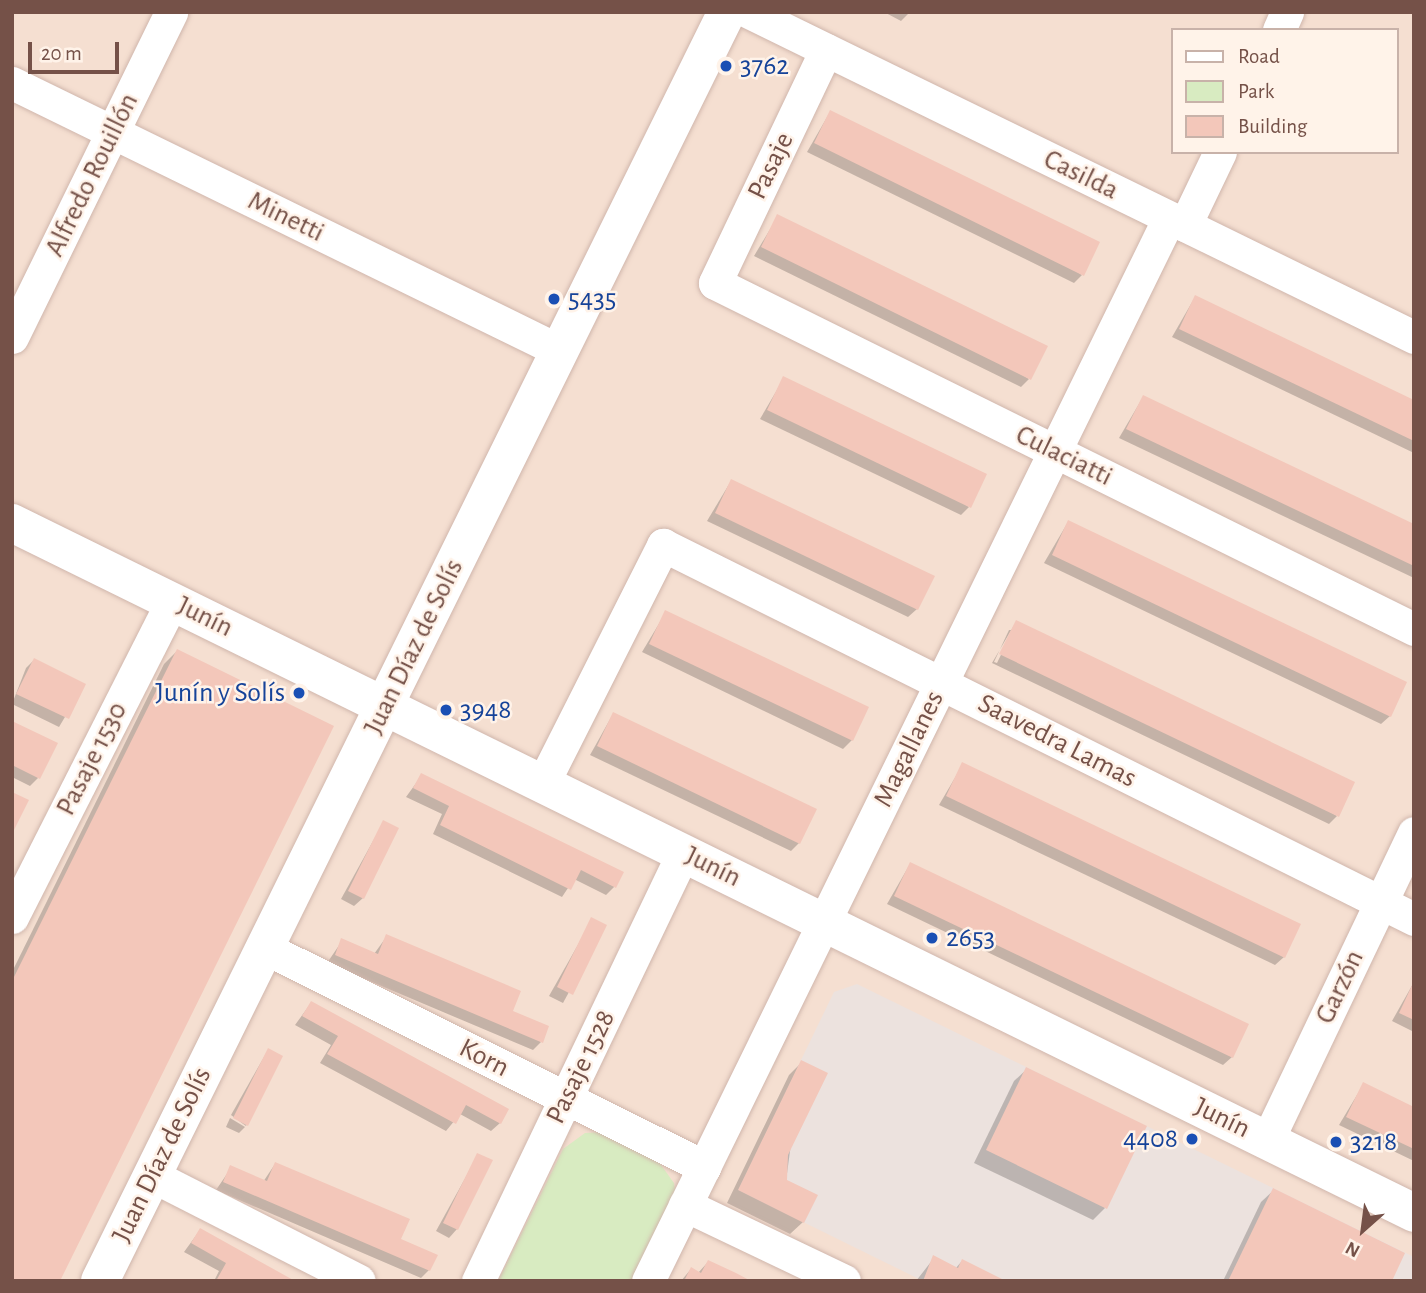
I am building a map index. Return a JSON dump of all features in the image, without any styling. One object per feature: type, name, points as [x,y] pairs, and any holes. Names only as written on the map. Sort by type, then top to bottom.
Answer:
[{"type":"main road","name":"Juan Díaz de Solís","points":[[100,1281],[727,12]]},
{"type":"main road","name":"Junín","points":[[12,523],[1414,1213]]},
{"type":"street","name":"Alfredo Rouillón","points":[[12,337],[171,12]]},
{"type":"street","name":"Casilda","points":[[749,12],[1414,337]]},
{"type":"street","points":[[1280,28],[1287,12]]},
{"type":"street","name":"Pasaje","points":[[715,283],[826,50]]},
{"type":"street","name":"Minetti","points":[[12,83],[560,351]]},
{"type":"street","name":"Magallanes","points":[[648,1281],[1055,451],[1177,221],[1219,154]]},
{"type":"street","name":"Culaciatti","points":[[715,283],[1414,629]]},
{"type":"street","name":"Saavedra Lamas","points":[[543,783],[663,545],[1414,919]]},
{"type":"street","name":"Pasaje 1530","points":[[12,917],[172,601]]},
{"type":"street","name":"Garzón","points":[[1267,1141],[1414,833]]},
{"type":"street","name":"Pasaje 1528","points":[[478,1281],[683,853]]},
{"type":"street","name":"Korn","points":[[265,948],[704,1167]]},
{"type":"street","points":[[151,1175],[359,1281]]},
{"type":"street","points":[[685,1205],[844,1281]]},
{"type":"shaded area","points":[[12,12],[1414,12],[1414,1281],[12,1281]]},
{"type":"shaded area","points":[[857,984],[1414,1257],[1414,1281],[923,1281],[738,1190],[834,992]]},
{"type":"green space","points":[[602,1132],[656,1158],[674,1183],[676,1196],[634,1281],[498,1281],[563,1149],[585,1133]]},
{"type":"building","points":[[830,110],[1100,242],[1084,276],[814,143]]},
{"type":"building","points":[[777,214],[1048,346],[1031,380],[761,247]]},
{"type":"building","points":[[1195,295],[1414,400],[1414,441],[1179,329]]},
{"type":"building","points":[[783,376],[987,474],[971,508],[767,410]]},
{"type":"building","points":[[1143,395],[1414,524],[1414,566],[1126,429]]},
{"type":"building","points":[[731,479],[935,576],[918,610],[715,513]]},
{"type":"building","points":[[1068,520],[1407,682],[1391,717],[1052,555]]},
{"type":"building","points":[[665,610],[869,707],[853,741],[649,644]]},
{"type":"building","points":[[1016,620],[1355,782],[1339,817],[999,654]]},
{"type":"building","points":[[177,649],[334,726],[60,1281],[12,1281],[12,981]]},
{"type":"building","points":[[34,658],[86,684],[69,719],[16,694]]},
{"type":"building","points":[[613,712],[817,809],[800,844],[597,746]]},
{"type":"building","points":[[12,721],[58,743],[40,779],[12,765]]},
{"type":"building","points":[[962,762],[1301,924],[1285,958],[946,796]]},
{"type":"building","points":[[421,773],[624,872],[616,888],[581,870],[571,890],[440,825],[449,806],[413,788]]},
{"type":"building","points":[[12,792],[29,800],[12,834]]},
{"type":"building","points":[[383,820],[399,828],[364,899],[348,891]]},
{"type":"building","points":[[910,862],[1249,1024],[1233,1058],[894,896]]},
{"type":"building","points":[[591,917],[607,925],[573,995],[557,987]]},
{"type":"building","points":[[386,934],[521,991],[513,1011],[549,1026],[543,1043],[335,955],[341,938],[378,954]]},
{"type":"building","points":[[1414,981],[1414,1020],[1399,1013]]},
{"type":"building","points":[[311,1001],[509,1109],[501,1124],[466,1105],[456,1124],[327,1054],[338,1036],[302,1016]]},
{"type":"building","points":[[268,1048],[283,1056],[248,1126],[233,1118]]},
{"type":"building","points":[[801,1060],[828,1073],[788,1155],[787,1180],[818,1195],[804,1223],[738,1190]]},
{"type":"building","points":[[1026,1067],[1147,1126],[1107,1209],[986,1150]]},
{"type":"building","points":[[1363,1082],[1414,1107],[1414,1149],[1346,1117]]},
{"type":"building","points":[[477,1153],[493,1160],[458,1230],[443,1223]]},
{"type":"building","points":[[275,1162],[410,1219],[401,1239],[438,1255],[430,1271],[223,1182],[230,1165],[267,1181]]},
{"type":"building","points":[[1273,1188],[1405,1253],[1392,1281],[1228,1281]]},
{"type":"building","points":[[200,1228],[295,1281],[216,1281],[226,1263],[191,1243]]},
{"type":"building","points":[[933,1255],[958,1268],[962,1259],[1006,1281],[923,1281]]},
{"type":"building","points":[[708,1260],[751,1281],[684,1281],[691,1267],[701,1273]]},
{"type":"place","name":"3762","points":[[726,66]]},
{"type":"place","name":"5435","points":[[554,299]]},
{"type":"place","name":"Junín y Solís","points":[[299,693]]},
{"type":"place","name":"3948","points":[[446,710]]},
{"type":"place","name":"2653","points":[[932,938]]},
{"type":"place","name":"4408","points":[[1192,1139]]},
{"type":"place","name":"3218","points":[[1336,1142]]}]
